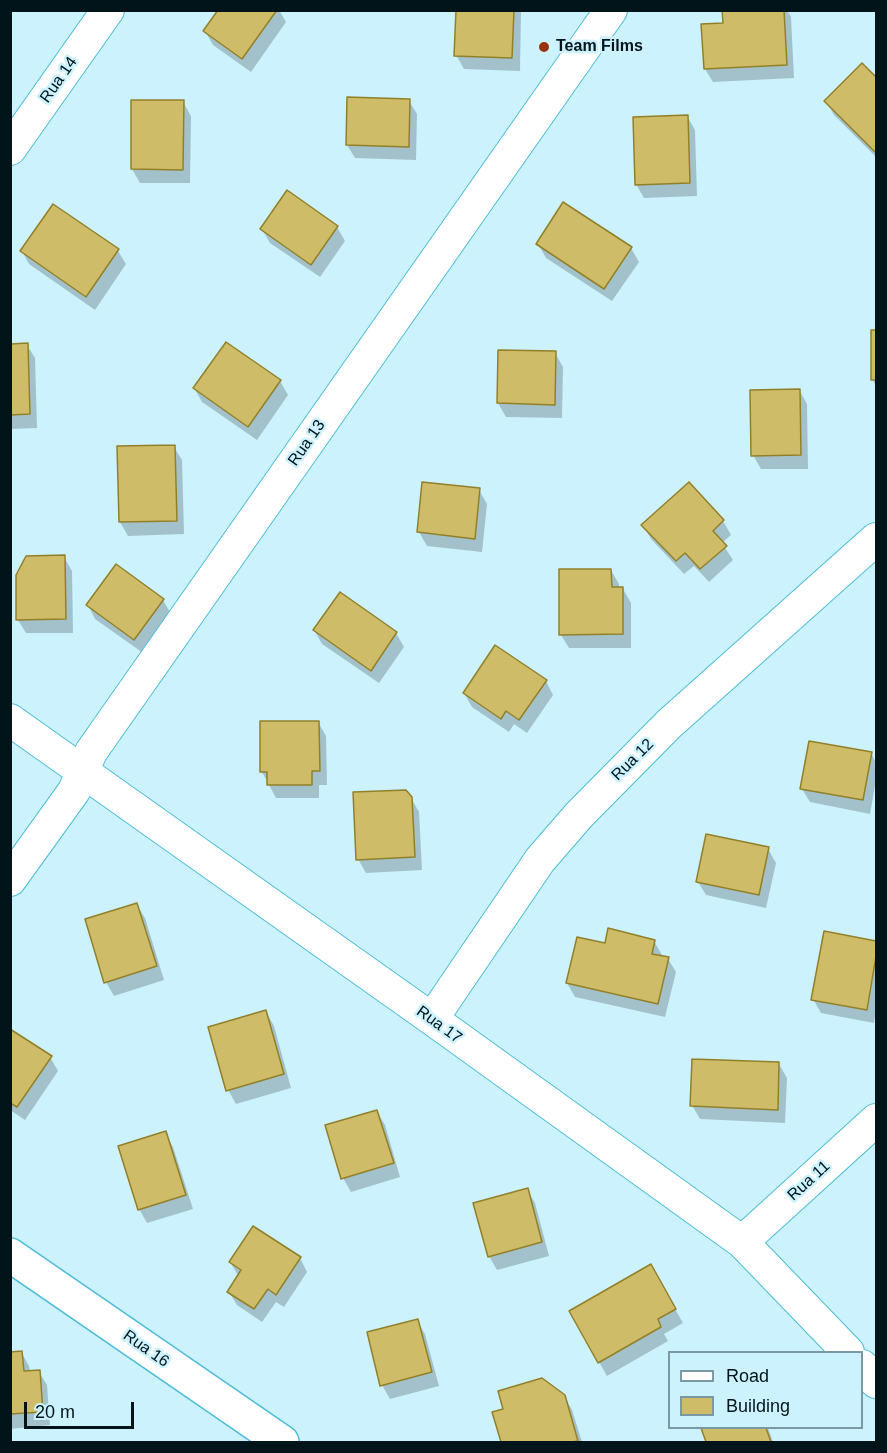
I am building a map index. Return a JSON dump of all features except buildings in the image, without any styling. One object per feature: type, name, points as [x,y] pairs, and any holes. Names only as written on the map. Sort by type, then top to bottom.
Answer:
[{"type":"street","name":"Rua 14","points":[[10,149],[108,10]]},
{"type":"street","name":"Rua 13","points":[[10,880],[74,791],[91,752],[611,10]]},
{"type":"street","name":"Rua 12","points":[[432,1019],[540,860],[579,815],[669,724],[876,539]]},
{"type":"street","name":"Rua 17","points":[[10,720],[742,1242],[846,1351]]},
{"type":"street","name":"Rua 11","points":[[742,1242],[876,1120]]},
{"type":"street","name":"Rua 16","points":[[10,1255],[282,1443]]},
{"type":"street","points":[[863,1368],[876,1382]]},
{"type":"place","name":"Team Films","points":[[544,47]]}]
